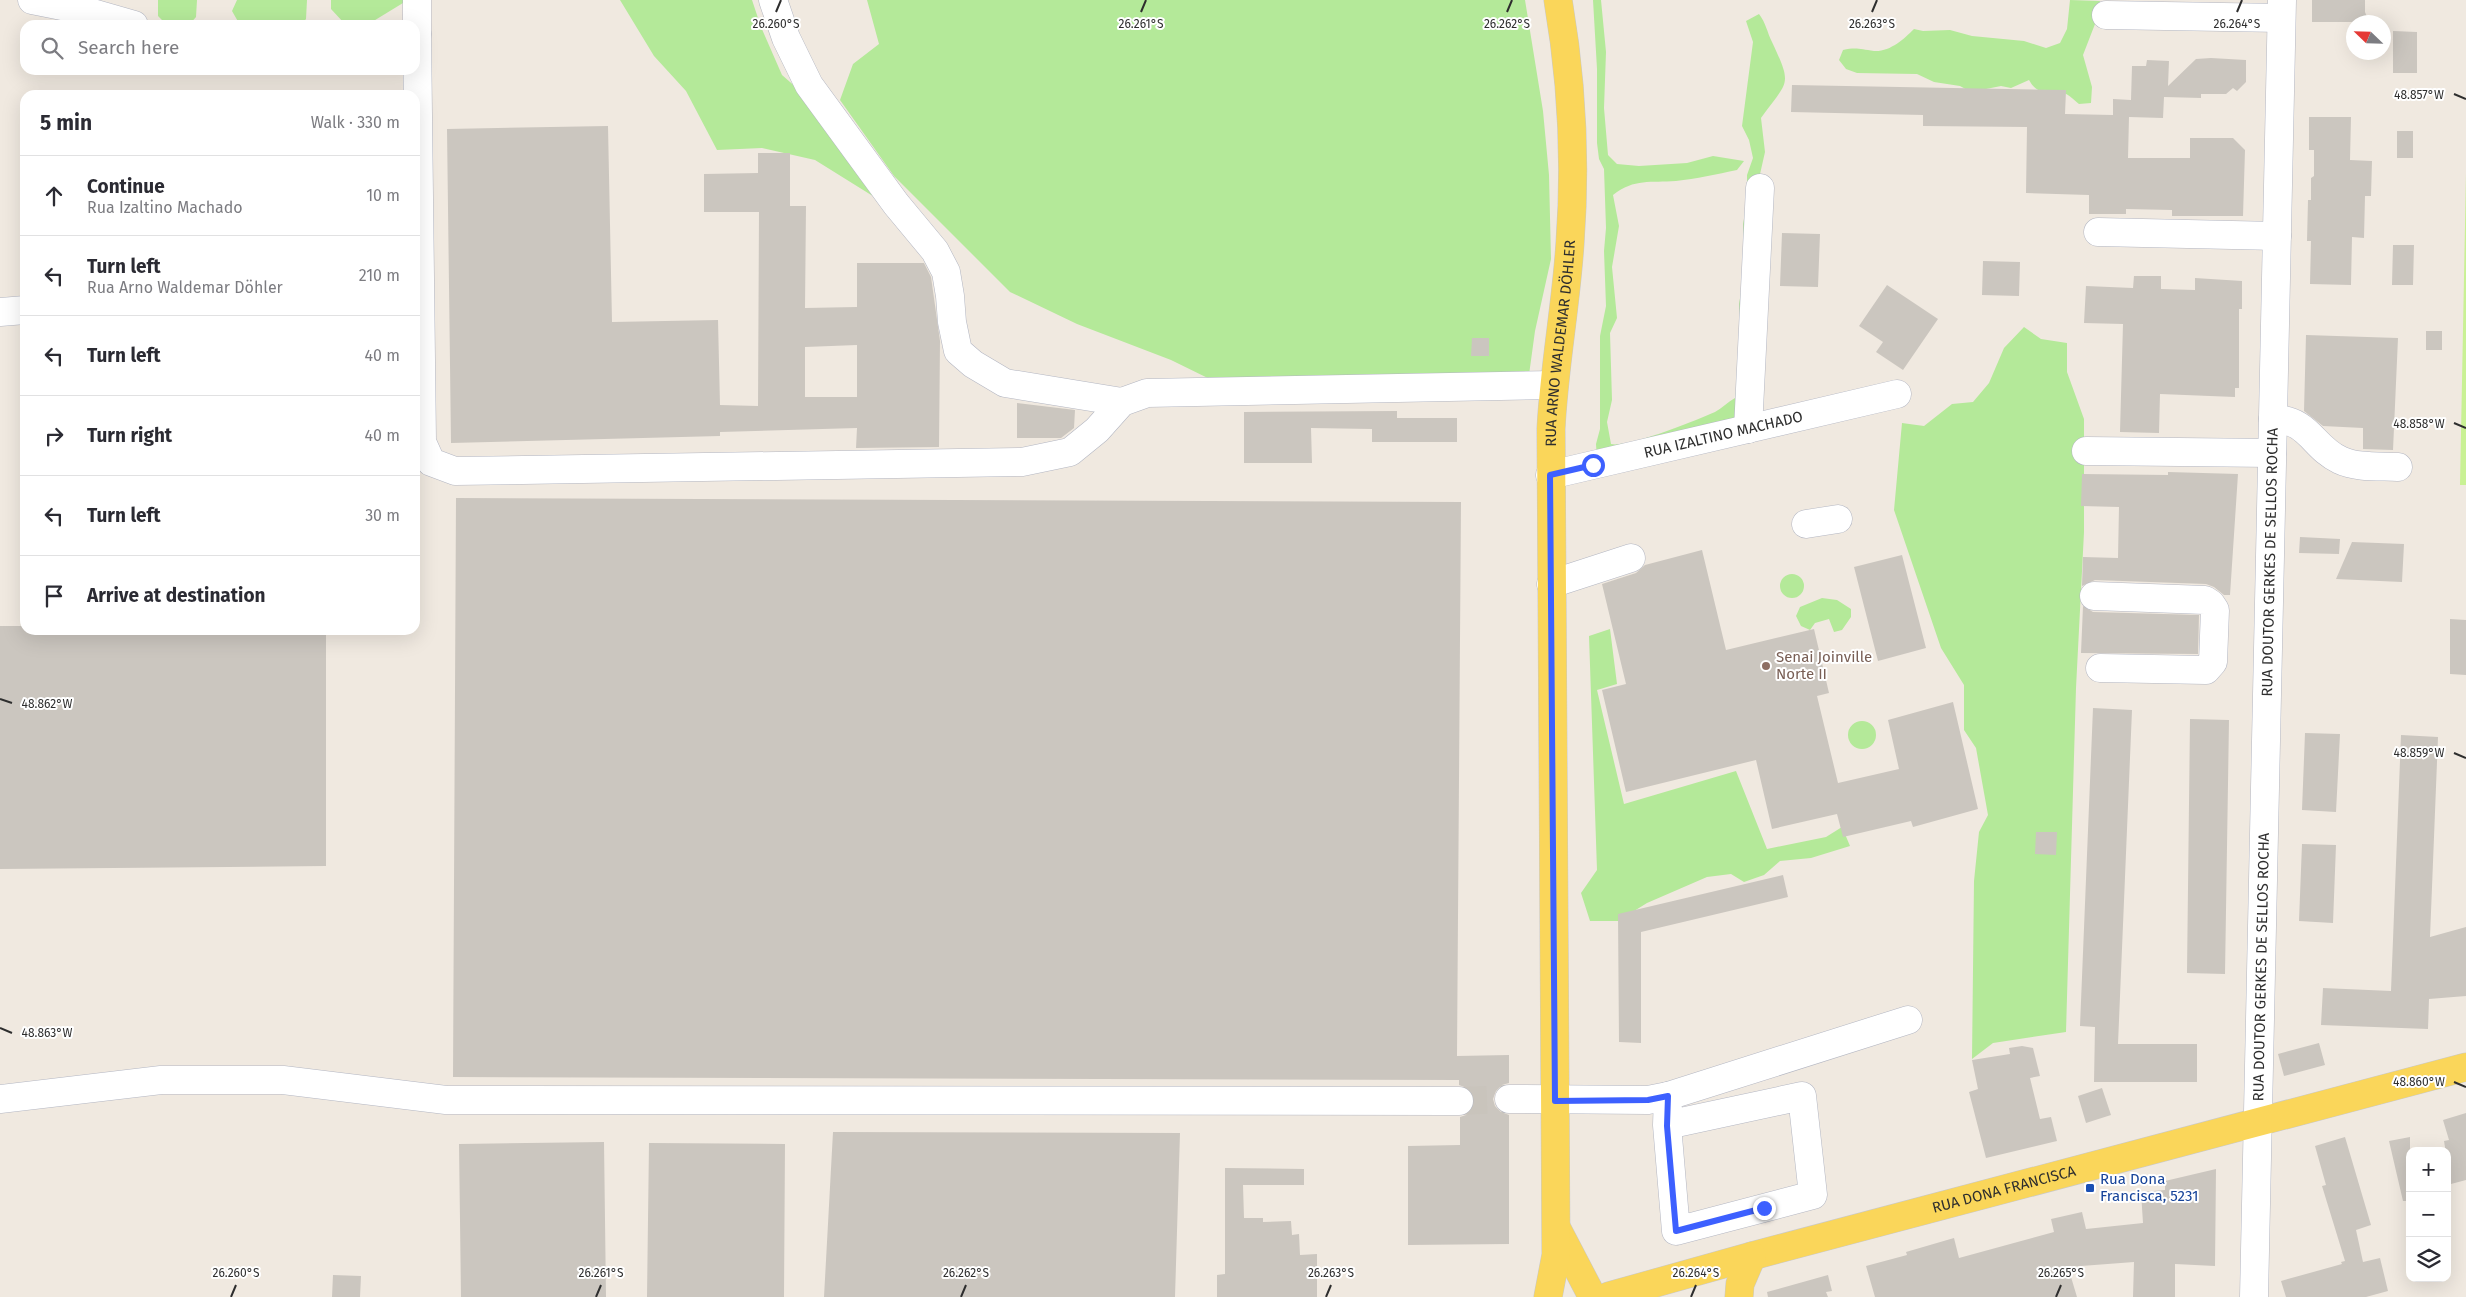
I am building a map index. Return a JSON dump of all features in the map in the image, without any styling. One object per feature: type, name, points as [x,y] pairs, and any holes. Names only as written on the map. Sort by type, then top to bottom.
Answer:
[{"type":"main road","name":"RUA ARNO WALDEMAR DÖHLER","points":[[1548,1297],[1556,1255],[1550,475],[1553,385],[1568,261],[1574,157],[1569,82],[1558,0]]},
{"type":"main road","name":"RUA DONA FRANCISCA","points":[[1601,1297],[2466,1067]]},
{"type":"main road","name":"RUA ARNO WALDEMAR DÖHLER","points":[[1556,1228],[1601,1297]]},
{"type":"main road","points":[[1740,1297],[1740,1284],[1752,1256]]},
{"type":"main road","name":"RUA DONA FRANCISCA","points":[[1672,1297],[1714,1267]]},
{"type":"street","points":[[32,0],[82,10],[117,20]]},
{"type":"street","points":[[416,20],[417,0]]},
{"type":"street","points":[[773,0],[786,38],[809,85],[896,204],[920,231],[946,272],[952,322],[958,351],[973,364],[1006,383],[1122,402]]},
{"type":"street","points":[[2106,15],[2281,9]]},
{"type":"street","name":"RUA DOUTOR GERKES DE SELLOS ROCHA","points":[[2254,1297],[2281,9]]},
{"type":"street","points":[[416,75],[417,90]]},
{"type":"street","points":[[1748,429],[1760,188]]},
{"type":"street","points":[[2098,232],[2277,236]]},
{"type":"street","points":[[0,312],[20,310]]},
{"type":"street","points":[[420,344],[422,442],[431,462],[455,471],[1022,462],[1070,452],[1097,430],[1122,402],[1147,393],[1553,385]]},
{"type":"street","name":"RUA IZALTINO MACHADO","points":[[1550,475],[1897,394]]},
{"type":"street","points":[[2273,419],[2293,422],[2340,460],[2351,464],[2398,467]]},
{"type":"street","points":[[2086,451],[2272,452]]},
{"type":"street","points":[[1806,524],[1838,520]]},
{"type":"street","points":[[1551,584],[1631,558]]},
{"type":"street","points":[[2094,596],[2205,600],[2216,610],[2212,662],[2206,670],[2152,682],[2100,668]]},
{"type":"street","points":[[1509,1099],[1555,1101],[1648,1100],[1668,1096],[1908,1020]]},
{"type":"street","points":[[0,1099],[161,1080],[283,1080],[446,1100],[1460,1101]]},
{"type":"street","points":[[1667,1126],[1802,1096],[1813,1195],[1676,1231],[1667,1126],[1668,1096]]},
{"type":"green space","points":[[158,0],[197,0],[196,17],[193,20],[162,20],[158,16]]},
{"type":"green space","points":[[237,0],[307,0],[305,20],[237,20],[232,11]]},
{"type":"green space","points":[[331,0],[404,0],[403,3],[375,20],[341,20],[331,9]]},
{"type":"green space","points":[[620,0],[752,0],[761,27],[782,75],[798,89],[884,203],[815,160],[762,148],[717,150],[686,91],[654,56]]},
{"type":"green space","points":[[867,0],[1525,0],[1543,111],[1549,175],[1551,259],[1535,331],[1528,382],[1222,385],[1171,360],[1077,324],[1010,292],[894,176],[840,100],[853,64],[879,44]]},
{"type":"green space","points":[[1593,0],[1601,0],[1606,52],[1604,108],[1608,155],[1617,164],[1639,166],[1687,163],[1713,156],[1744,161],[1737,170],[1684,180],[1636,184],[1628,186],[1613,195],[1619,226],[1612,267],[1617,318],[1610,333],[1612,400],[1607,422],[1611,444],[1632,442],[1679,427],[1715,412],[1735,398],[1742,348],[1739,304],[1745,270],[1743,224],[1747,203],[1747,175],[1753,158],[1749,140],[1742,126],[1753,42],[1746,21],[1759,14],[1779,57],[1785,76],[1785,83],[1782,89],[1761,118],[1765,152],[1758,183],[1745,403],[1734,420],[1597,459],[1596,444],[1600,429],[1600,336],[1606,306],[1604,251],[1606,228],[1604,169],[1599,159],[1597,143],[1597,69]]},
{"type":"green space","points":[[2070,0],[2100,1],[2095,24],[2083,55],[2092,87],[2091,103],[2079,104],[2063,93],[2038,90],[2029,80],[2011,88],[2001,86],[1971,92],[1960,86],[1934,82],[1917,74],[1857,73],[1846,69],[1839,60],[1843,50],[1855,48],[1880,51],[1891,47],[1914,29],[1923,31],[1950,30],[1972,36],[2024,41],[2046,48],[2060,43],[2067,29]]},
{"type":"green space","points":[[2466,173],[2466,485],[2460,485]]},
{"type":"green space","points":[[2024,327],[2041,339],[2067,343],[2067,372],[2084,419],[2084,532],[2076,688],[2066,1032],[1993,1043],[1972,1059],[1974,881],[1979,832],[1988,815],[1976,748],[1964,730],[1964,685],[1941,648],[1894,510],[1902,423],[1924,426],[1952,404],[1973,402],[1989,383],[2004,348]]},
{"type":"green space","points":[[1787,574],[1797,574],[1804,581],[1804,591],[1797,598],[1787,598],[1780,591],[1780,581]]},
{"type":"green space","points":[[1822,598],[1837,600],[1851,609],[1851,617],[1842,630],[1834,632],[1829,619],[1815,623],[1810,630],[1801,626],[1796,616],[1800,607]]},
{"type":"green space","points":[[1610,629],[1617,684],[1597,690],[1624,804],[1736,771],[1767,849],[1826,837],[1842,827],[1850,846],[1811,858],[1780,861],[1764,875],[1744,882],[1731,874],[1707,877],[1647,903],[1618,921],[1590,921],[1581,893],[1597,870],[1589,636]]},
{"type":"green space","points":[[1862,721],[1872,725],[1876,735],[1872,745],[1862,749],[1852,745],[1848,735],[1852,725]]},
{"type":"building","points":[[2312,0],[2365,0],[2366,15],[2346,15],[2346,22],[2312,22]]},
{"type":"building","points":[[2393,31],[2417,32],[2417,73],[2393,73]]},
{"type":"building","points":[[2196,59],[2246,60],[2246,82],[2237,91],[2233,88],[2226,94],[2201,94],[2201,98],[2164,97],[2163,118],[2129,117],[2128,158],[2190,158],[2190,138],[2233,138],[2245,150],[2243,216],[2172,216],[2172,210],[2126,209],[2126,214],[2089,214],[2089,195],[2026,193],[2027,127],[1923,126],[1923,115],[1791,112],[1792,85],[2066,90],[2065,114],[2113,115],[2113,99],[2131,100],[2132,66],[2146,66],[2147,60],[2169,61],[2168,86]]},
{"type":"building","points":[[2309,117],[2351,117],[2350,160],[2372,161],[2371,196],[2365,196],[2364,238],[2352,237],[2351,285],[2310,284],[2311,241],[2307,241],[2308,200],[2311,200],[2311,178],[2314,176],[2314,150],[2309,150]]},
{"type":"building","points":[[608,126],[612,322],[718,320],[720,405],[758,406],[759,212],[704,212],[704,174],[758,173],[758,153],[790,153],[790,206],[806,206],[805,308],[857,307],[857,263],[924,263],[931,277],[940,341],[939,447],[856,448],[857,428],[720,432],[720,436],[451,443],[447,129]],"holes":[[[857,345],[857,397],[805,397],[805,347]]]},
{"type":"building","points":[[2397,131],[2413,131],[2413,158],[2397,158]]},
{"type":"building","points":[[1782,233],[1820,234],[1818,287],[1780,286]]},
{"type":"building","points":[[2393,245],[2414,245],[2413,285],[2392,285]]},
{"type":"building","points":[[1983,261],[2020,262],[2019,296],[1982,295]]},
{"type":"building","points":[[2134,276],[2161,276],[2161,289],[2195,290],[2195,278],[2242,281],[2242,309],[2239,309],[2239,388],[2235,388],[2235,397],[2160,394],[2159,433],[2120,432],[2123,324],[2084,323],[2086,286],[2133,288]]},
{"type":"building","points":[[1887,285],[1938,319],[1903,370],[1876,352],[1883,342],[1859,326]]},
{"type":"building","points":[[2426,331],[2442,331],[2442,350],[2426,350]]},
{"type":"building","points":[[2306,335],[2398,338],[2393,450],[2363,449],[2363,428],[2323,426],[2304,411]]},
{"type":"building","points":[[1472,338],[1489,338],[1489,356],[1471,356]]},
{"type":"building","points":[[1017,403],[1075,410],[1074,428],[1061,438],[1017,438]]},
{"type":"building","points":[[1397,411],[1397,418],[1457,418],[1457,442],[1372,442],[1372,429],[1311,428],[1312,463],[1244,463],[1244,412]]},
{"type":"building","points":[[2168,472],[2238,474],[2230,595],[2224,595],[2214,587],[2206,584],[2095,580],[2082,586],[2083,557],[2118,558],[2119,507],[2081,506],[2082,474],[2168,475]]},
{"type":"building","points":[[456,498],[1461,502],[1457,1056],[1509,1055],[1509,1083],[1502,1085],[1496,1091],[1493,1099],[1495,1106],[1501,1112],[1509,1115],[1509,1244],[1408,1245],[1408,1146],[1460,1145],[1460,1117],[1466,1115],[1472,1109],[1475,1101],[1473,1094],[1467,1088],[1459,1085],[1459,1080],[453,1077]]},
{"type":"building","points":[[2300,537],[2340,539],[2339,554],[2299,553]]},
{"type":"building","points":[[2352,542],[2404,544],[2402,582],[2336,579]]},
{"type":"building","points":[[1702,550],[1726,650],[1814,629],[1829,693],[1817,696],[1838,783],[1899,769],[1888,720],[1953,702],[1978,809],[1913,827],[1911,821],[1843,837],[1837,814],[1772,829],[1756,760],[1626,792],[1602,690],[1626,684],[1602,584],[1636,573],[1645,565]]},
{"type":"building","points":[[1902,555],[1926,648],[1878,661],[1854,567]]},
{"type":"building","points":[[2083,606],[2093,612],[2199,615],[2198,654],[2081,653]]},
{"type":"building","points":[[2450,619],[2466,620],[2466,675],[2450,674]]},
{"type":"building","points":[[0,626],[20,626],[20,635],[326,635],[326,866],[0,869]]},
{"type":"building","points":[[2093,708],[2132,710],[2118,1044],[2197,1044],[2197,1082],[2094,1082],[2095,1027],[2080,1026]]},
{"type":"building","points":[[2190,719],[2229,720],[2225,974],[2187,973]]},
{"type":"building","points":[[2305,733],[2340,734],[2336,812],[2302,810]]},
{"type":"building","points":[[2401,735],[2438,737],[2430,937],[2466,927],[2466,996],[2429,999],[2428,1029],[2321,1025],[2323,988],[2391,991]]},
{"type":"building","points":[[2036,832],[2057,832],[2056,855],[2035,854]]},
{"type":"building","points":[[2302,844],[2336,845],[2333,923],[2299,921]]},
{"type":"building","points":[[1783,875],[1788,897],[1641,932],[1641,1043],[1619,1042],[1618,914]]},
{"type":"building","points":[[2319,1043],[2325,1065],[2284,1076],[2278,1054]]},
{"type":"building","points":[[2022,1046],[2033,1048],[2040,1076],[2030,1078],[2040,1119],[2051,1117],[2057,1141],[1986,1158],[1969,1092],[1978,1089],[1972,1060],[2010,1054],[2009,1048]]},
{"type":"building","points":[[2102,1088],[2111,1115],[2086,1123],[2078,1096]]},
{"type":"building","points":[[2466,1113],[2466,1180],[2451,1184],[2451,1147],[2445,1147],[2444,1141],[2449,1140],[2443,1120]]},
{"type":"building","points":[[833,1132],[1180,1133],[1175,1297],[824,1297]]},
{"type":"building","points":[[2345,1137],[2371,1225],[2356,1230],[2363,1262],[2380,1258],[2388,1291],[2366,1297],[2286,1297],[2281,1281],[2342,1264],[2341,1262],[2345,1261],[2322,1186],[2326,1185],[2315,1146]]},
{"type":"building","points":[[2410,1137],[2410,1147],[2406,1147],[2406,1201],[2403,1201],[2389,1141]]},
{"type":"building","points":[[604,1142],[606,1297],[461,1297],[459,1144]]},
{"type":"building","points":[[649,1143],[785,1144],[784,1297],[647,1297]]},
{"type":"building","points":[[1225,1168],[1304,1169],[1304,1185],[1243,1185],[1244,1218],[1263,1218],[1263,1222],[1291,1221],[1292,1235],[1299,1234],[1300,1255],[1317,1254],[1317,1297],[1217,1297],[1217,1275],[1225,1274]]},
{"type":"building","points":[[2216,1169],[2215,1266],[2175,1264],[2175,1297],[2133,1297],[2134,1262],[2068,1267],[2077,1297],[1875,1297],[1866,1266],[1907,1255],[1906,1252],[1954,1238],[1959,1258],[2054,1232],[2051,1219],[2082,1212],[2086,1229],[2143,1223],[2141,1192],[2165,1190],[2165,1181]]},
{"type":"building","points":[[333,1275],[361,1276],[360,1297],[332,1297]]},
{"type":"building","points":[[1828,1275],[1832,1291],[1826,1292],[1828,1297],[1768,1297],[1767,1292]]},
{"type":"tunnel","points":[[1459,1101],[1509,1099]]},
{"type":"place","name":"Senai Joinville Norte II","points":[[1766,666]]},
{"type":"place","name":"Rua Dona Francisca, 5231","points":[[2090,1188]]},
{"type":"route","points":[[1593,465],[1550,475],[1555,1101],[1648,1100],[1668,1096],[1667,1126],[1676,1231],[1764,1208]]}]
